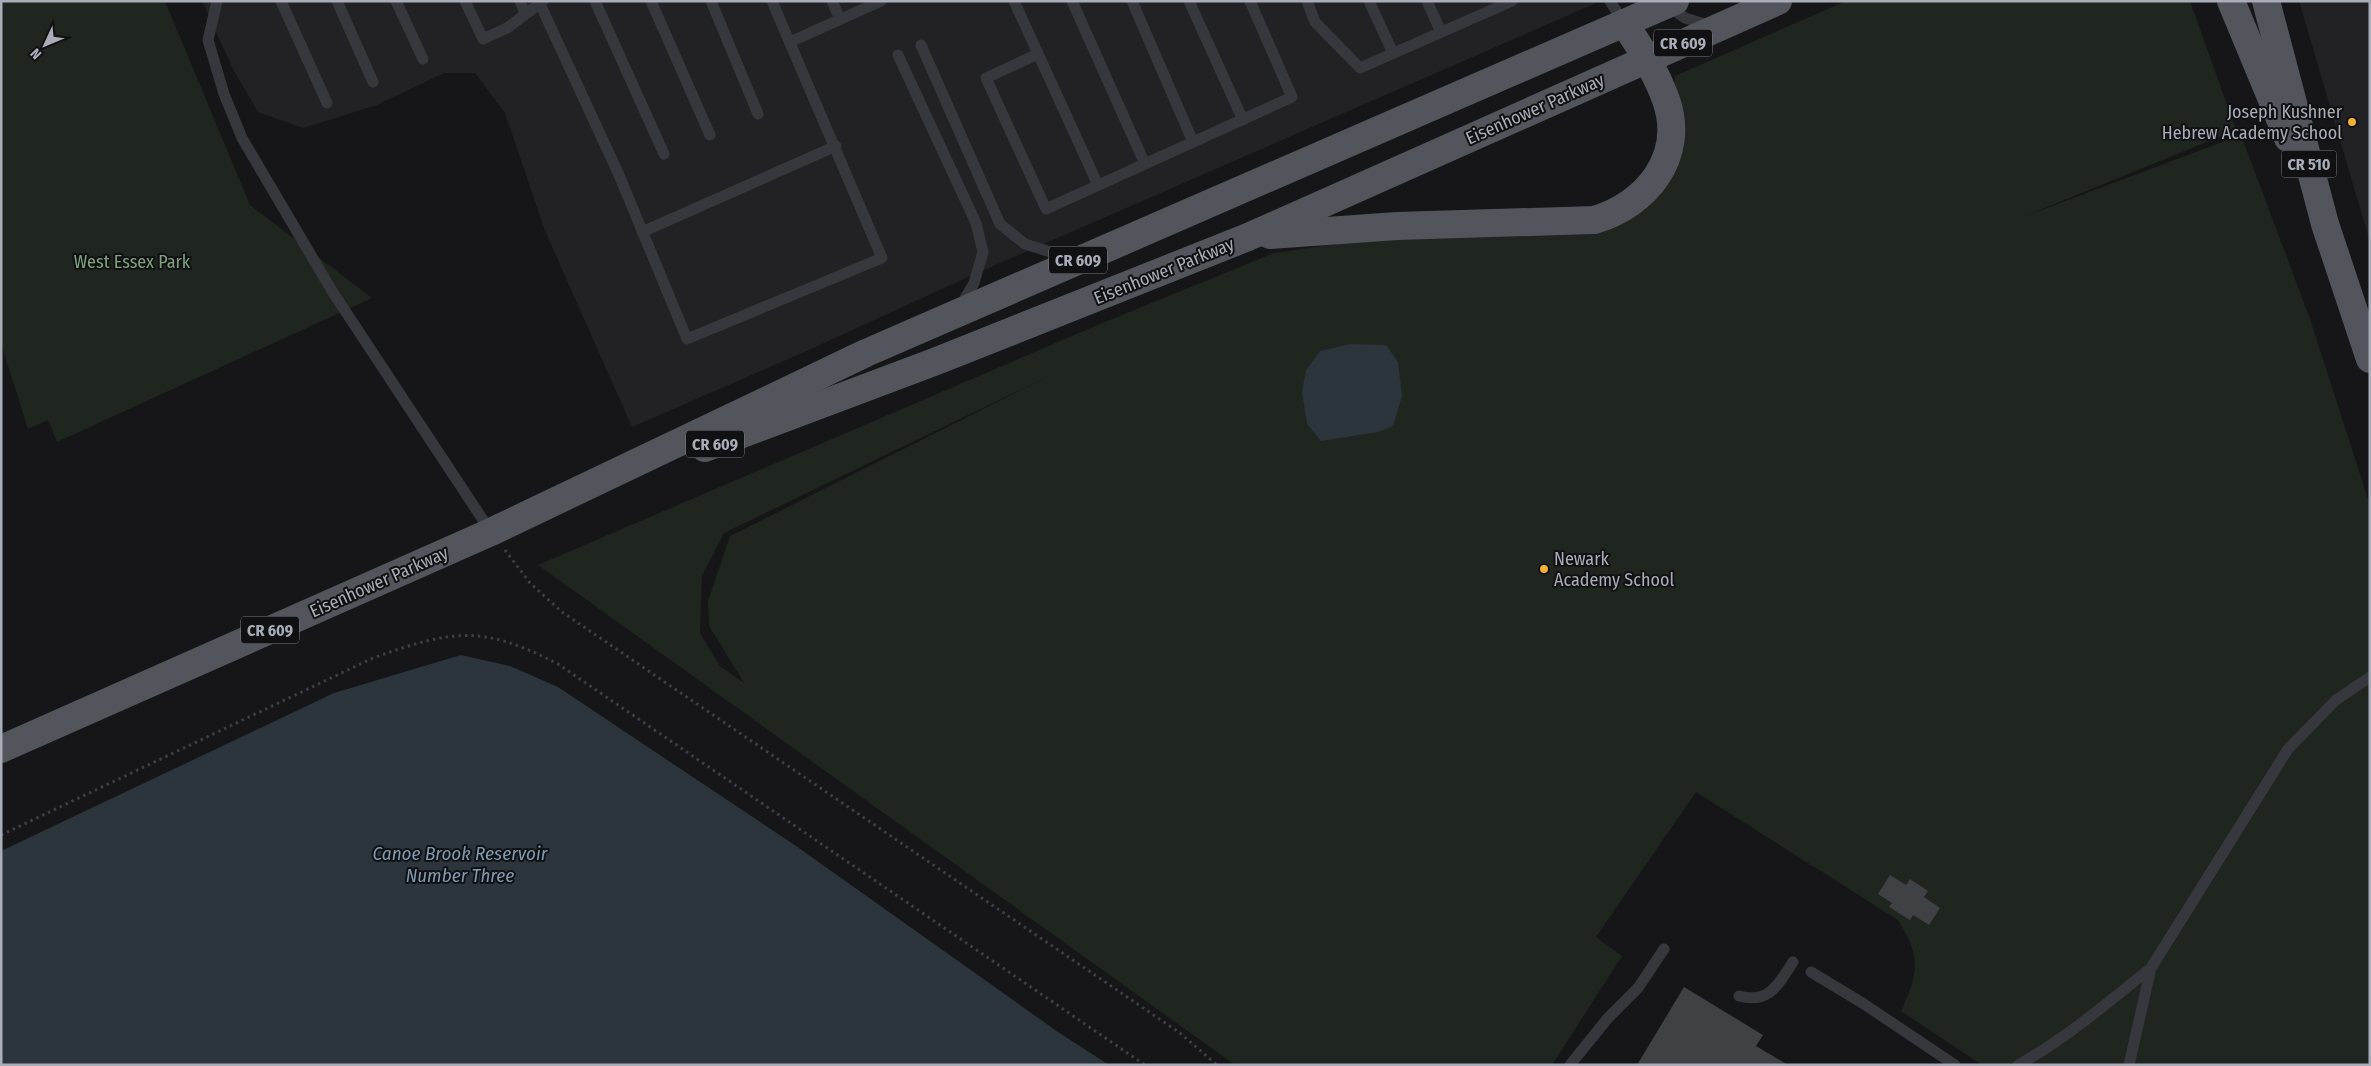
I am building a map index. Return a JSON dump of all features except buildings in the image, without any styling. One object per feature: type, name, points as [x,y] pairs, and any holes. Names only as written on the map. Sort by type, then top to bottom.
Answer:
[{"type":"main road","name":"Eisenhower Parkway","points":[[537,511],[934,362],[1248,237],[1778,1]]},
{"type":"main road","name":"CR 510","points":[[2231,1],[2325,224]]},
{"type":"main road","name":"CR 510","points":[[2266,1],[2325,224],[2370,359]]},
{"type":"main road","name":"Eisenhower Parkway","points":[[1,749],[491,532],[866,353],[1086,257],[1617,12],[1669,2]]},
{"type":"main road","points":[[1248,237],[1397,226],[1594,220],[1614,214],[1630,205],[1645,192],[1657,177],[1665,159],[1670,140],[1670,121],[1666,102],[1648,58],[1617,12]]},
{"type":"lane","points":[[217,1],[208,40],[224,94],[242,138],[332,291],[491,532]]},
{"type":"lane","points":[[281,1],[327,103]]},
{"type":"lane","points":[[337,1],[373,82]]},
{"type":"lane","points":[[396,1],[423,59]]},
{"type":"lane","points":[[465,1],[483,39],[507,28],[541,2],[687,339],[882,258],[836,146],[772,1]]},
{"type":"lane","points":[[520,1],[525,13]]},
{"type":"lane","points":[[595,1],[664,154]]},
{"type":"lane","points":[[651,1],[710,135]]},
{"type":"lane","points":[[711,1],[758,114]]},
{"type":"lane","points":[[832,1],[840,19]]},
{"type":"lane","points":[[790,42],[880,1]]},
{"type":"lane","points":[[1014,1],[1098,185]]},
{"type":"lane","points":[[1072,1],[1145,164]]},
{"type":"lane","points":[[1132,1],[1194,142]]},
{"type":"lane","points":[[1189,1],[1243,120]]},
{"type":"lane","points":[[1038,54],[986,78],[1046,208],[1292,97],[1250,1]]},
{"type":"lane","points":[[1307,1],[1316,22],[1360,68],[1441,32],[1488,6],[1512,1]]},
{"type":"lane","points":[[1369,1],[1393,53]]},
{"type":"lane","points":[[1427,1],[1441,32]]},
{"type":"lane","points":[[1669,2],[1686,18],[1718,28]]},
{"type":"lane","points":[[921,45],[1000,224],[1024,244],[1054,253],[1086,257]]},
{"type":"lane","points":[[898,55],[976,224],[983,252],[974,283],[955,314]]},
{"type":"lane","points":[[642,232],[836,146]]},
{"type":"lane","points":[[2018,1065],[2052,1047],[2151,968],[2288,749],[2336,700],[2370,677]]},
{"type":"lane","points":[[1570,1065],[1638,988],[1664,949]]},
{"type":"lane","points":[[1739,996],[1752,999],[1768,994],[1782,980],[1793,962]]},
{"type":"lane","points":[[2129,1065],[2151,968]]},
{"type":"lane","points":[[1810,972],[1864,1004],[1955,1065]]},
{"type":"path","points":[[491,532],[530,582],[562,612],[1180,1033],[1217,1065]]},
{"type":"path","points":[[1,835],[373,658],[420,641],[456,635],[489,636],[525,646],[558,664],[1145,1065]]},
{"type":"shaded area","points":[[202,1],[1601,1],[968,277],[809,350],[632,427],[545,231],[505,113],[475,73],[444,73],[377,105],[303,128],[258,112],[234,71]]},
{"type":"shaded area","name":"Joseph Kushner Hebrew Academy School","points":[[2299,1],[2370,1],[2370,242]]},
{"type":"green space","name":"West Essex Park","points":[[1,1],[165,1],[250,205],[372,298],[57,442],[48,420],[28,429],[1,344]]},
{"type":"green space","name":"Newark Academy School","points":[[1846,1],[2190,1],[2236,130],[2023,217],[2241,135],[2310,319],[2370,505],[2370,1065],[1982,1065],[1901,1011],[1911,985],[1915,965],[1911,945],[1898,920],[1696,792],[1596,937],[1622,956],[1552,1065],[1235,1065],[538,565],[1100,324],[1274,253],[1358,241],[1592,234],[1670,183],[1675,76]],"holes":[[[1051,375],[730,536],[708,601],[709,626],[744,683],[720,666],[700,633],[702,576],[724,533]]]},
{"type":"water","points":[[1350,344],[1386,345],[1398,362],[1402,396],[1393,426],[1378,432],[1321,441],[1307,424],[1302,392],[1306,370],[1320,351]]},
{"type":"water","name":"Canoe Brook Reservoir Number Three","points":[[461,655],[510,666],[558,687],[796,846],[1058,1032],[1109,1065],[1,1065],[1,851],[334,693]]},
{"type":"place","name":"Joseph Kushner Hebrew Academy School","points":[[2352,122]]},
{"type":"place","name":"Newark Academy School","points":[[1544,569]]}]
